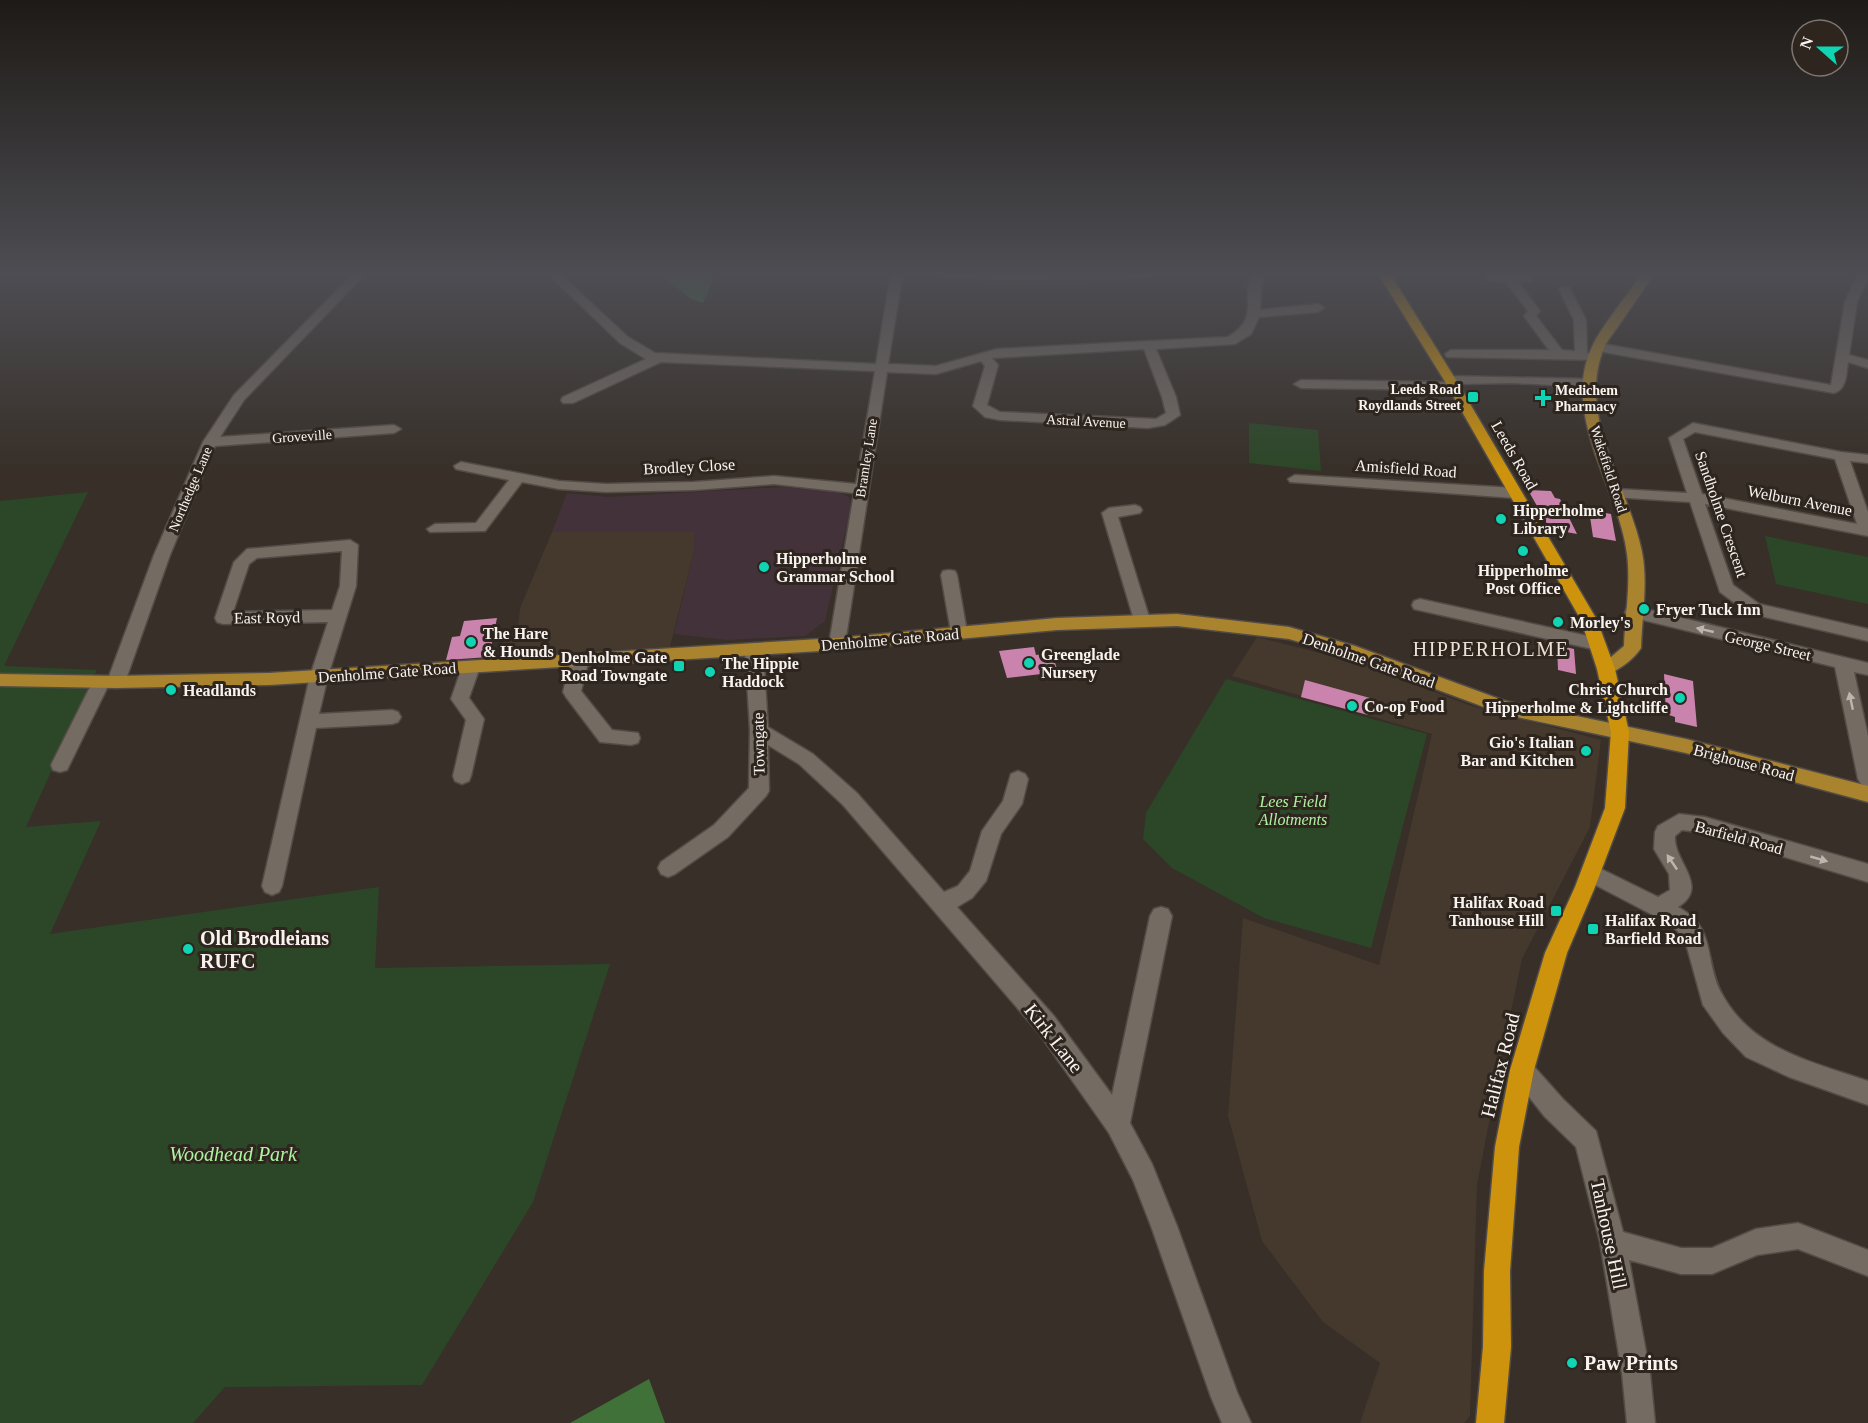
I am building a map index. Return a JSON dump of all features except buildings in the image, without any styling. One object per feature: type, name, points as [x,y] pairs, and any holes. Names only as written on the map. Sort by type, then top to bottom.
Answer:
[{"type":"highway","name":"Leeds Road","points":[[1424,338],[1589,621],[1606,669],[1620,732]]},
{"type":"highway","name":"Halifax Road","points":[[1490,1423],[1497,1347],[1497,1271],[1507,1147],[1522,1070],[1556,953],[1591,873],[1615,808],[1620,732]]},
{"type":"main road","name":"Wakefield Road","points":[[1601,338],[1591,353],[1590,383],[1594,430],[1618,494],[1635,555],[1632,648],[1606,669]]},
{"type":"main road","name":"Denholme Gate Road","points":[[0,680],[109,682],[319,676],[837,644],[959,632],[1142,620],[1177,620],[1289,633],[1349,650],[1503,707],[1620,732]]},
{"type":"main road","name":"Brighouse Road","points":[[1620,732],[1686,746],[1868,794]]},
{"type":"street","name":"Northedge Lane","points":[[60,765],[109,682],[210,442],[239,398],[297,338]]},
{"type":"street","points":[[622,338],[652,357],[936,370],[997,353],[1231,341],[1235,338]]},
{"type":"street","name":"Bramley Lane","points":[[837,644],[885,338]]},
{"type":"street","points":[[1547,338],[1558,354]]},
{"type":"street","points":[[1586,338],[1591,353]]},
{"type":"street","points":[[1451,354],[1591,353],[1834,389],[1838,385],[1846,338]]},
{"type":"street","name":"Astral Avenue","points":[[984,357],[992,365],[980,406],[990,414],[1148,424],[1160,422],[1173,415],[1169,397],[1149,346]]},
{"type":"street","points":[[568,400],[660,357]]},
{"type":"street","points":[[1843,357],[1868,363]]},
{"type":"street","points":[[1300,384],[1451,383],[1513,380],[1590,383]]},
{"type":"street","name":"Sandholme Crescent","points":[[1868,459],[1841,456],[1693,427],[1676,438],[1726,588],[1754,609],[1868,635]]},
{"type":"street","name":"Groveville","points":[[210,442],[393,429]]},
{"type":"street","points":[[1841,456],[1868,531]]},
{"type":"street","name":"Brodley Close","points":[[461,466],[559,484],[606,488],[694,486],[774,480],[861,489]]},
{"type":"street","points":[[435,529],[480,528],[519,477]]},
{"type":"street","name":"Amisfield Road","points":[[1295,479],[1515,493]]},
{"type":"street","name":"Welburn Avenue","points":[[1618,494],[1697,498],[1868,531]]},
{"type":"street","points":[[1135,510],[1109,513],[1142,620]]},
{"type":"street","name":"East Royd","points":[[350,544],[348,586],[338,616],[223,618],[242,561],[253,553],[350,544]]},
{"type":"street","points":[[949,575],[959,632]]},
{"type":"street","points":[[1420,605],[1598,644]]},
{"type":"street","name":"George Street","points":[[1633,612],[1868,669]]},
{"type":"street","points":[[272,886],[319,676],[338,616]]},
{"type":"street","name":"Towngate","points":[[669,868],[721,831],[759,792],[759,730],[754,649]]},
{"type":"street","points":[[580,659],[572,692],[607,737],[631,738]]},
{"type":"street","points":[[1843,663],[1868,779]]},
{"type":"street","points":[[462,776],[475,719],[460,699],[471,667]]},
{"type":"street","points":[[309,722],[392,717]]},
{"type":"street","name":"Kirk Lane","points":[[759,730],[806,759],[850,799],[1046,1024],[1118,1124],[1143,1173],[1225,1397],[1237,1423]]},
{"type":"street","points":[[942,903],[965,892],[980,875],[992,831],[1012,804],[1018,779]]},
{"type":"street","name":"Barfield Road","points":[[1660,907],[1681,894],[1679,872],[1664,849],[1665,832],[1679,822],[1706,825],[1868,873]]},
{"type":"street","points":[[1591,873],[1679,918],[1695,935],[1712,998],[1731,1025],[1754,1049],[1789,1066],[1868,1093]]},
{"type":"street","points":[[1118,1124],[1161,916]]},
{"type":"street","name":"Tanhouse Hill","points":[[1522,1070],[1554,1108],[1587,1140],[1613,1242],[1636,1373],[1641,1423]]},
{"type":"street","points":[[1613,1242],[1681,1261],[1712,1261],[1756,1242],[1798,1236],[1868,1263]]},
{"type":"shaded area","name":"Hipperholme Grammar School","points":[[783,487],[838,492],[849,497],[851,507],[825,621],[805,636],[727,640],[674,634],[694,551],[694,532],[552,532],[567,493],[609,497]]},
{"type":"shaded area","points":[[552,532],[694,532],[694,551],[670,647],[501,656],[504,637],[518,629],[520,608]]},
{"type":"shaded area","points":[[1257,637],[1359,663],[1471,706],[1601,740],[1590,827],[1522,959],[1503,1050],[1477,1185],[1470,1416],[1464,1423],[1360,1423],[1380,1363],[1323,1322],[1262,1241],[1228,1116],[1243,918],[1379,965],[1432,734],[1232,676]]},
{"type":"green space","points":[[1249,423],[1318,430],[1321,471],[1249,463]]},
{"type":"green space","name":"Old Brodleians RUFC","points":[[88,492],[4,666],[97,670],[26,827],[101,821],[50,934],[379,887],[375,968],[610,964],[533,1202],[422,1385],[225,1387],[193,1423],[0,1423],[0,501]]},
{"type":"green space","points":[[1765,536],[1868,557],[1868,604],[1776,584]]},
{"type":"green space","name":"Lees Field Allotments","points":[[1226,679],[1427,734],[1371,948],[1264,918],[1172,868],[1143,839],[1146,813]]},
{"type":"green space","points":[[649,1379],[665,1423],[570,1423]]},
{"type":"place","name":"Leeds Road Roydlands Street","points":[[1473,397]]},
{"type":"place","name":"Medichem Pharmacy","points":[[1543,398]]},
{"type":"place","name":"Hipperholme Library","points":[[1501,519]]},
{"type":"place","name":"Hipperholme Post Office","points":[[1523,551]]},
{"type":"place","name":"Hipperholme Grammar School","points":[[764,567]]},
{"type":"place","name":"Fryer Tuck Inn","points":[[1644,609]]},
{"type":"place","name":"Morley's","points":[[1558,622]]},
{"type":"place","name":"The Hare & Hounds","points":[[471,642]]},
{"type":"place","name":"Greenglade Nursery","points":[[1029,663]]},
{"type":"place","name":"Denholme Gate Road Towngate","points":[[679,666]]},
{"type":"place","name":"The Hippie Haddock","points":[[710,672]]},
{"type":"place","name":"Headlands","points":[[171,690]]},
{"type":"place","name":"Christ Church Hipperholme & Lightcliffe","points":[[1680,698]]},
{"type":"place","name":"Co-op Food","points":[[1352,706]]},
{"type":"place","name":"Gio's Italian Bar and Kitchen","points":[[1586,751]]},
{"type":"place","name":"Halifax Road Tanhouse Hill","points":[[1556,911]]},
{"type":"place","name":"Halifax Road Barfield Road","points":[[1593,929]]},
{"type":"place","name":"Old Brodleians RUFC","points":[[188,949]]},
{"type":"place","name":"Paw Prints","points":[[1572,1363]]},
{"type":"district","name":"HIPPERHOLME","points":[[1491,649]]},
{"type":"park label","name":"Woodhead Park","points":[[233,1154]]}]
